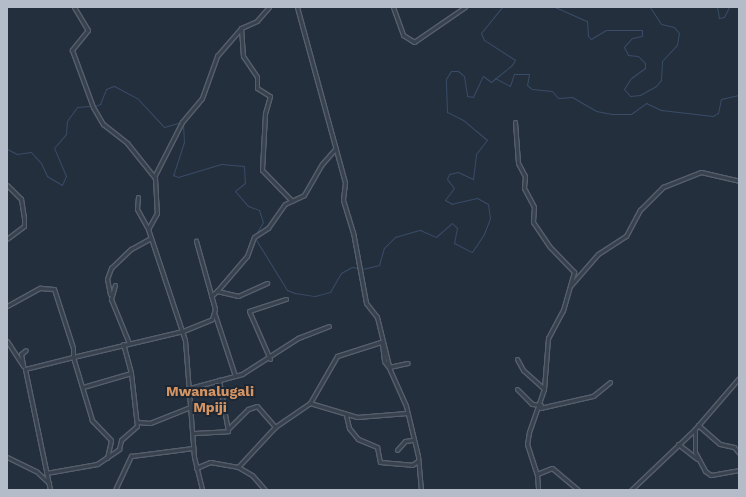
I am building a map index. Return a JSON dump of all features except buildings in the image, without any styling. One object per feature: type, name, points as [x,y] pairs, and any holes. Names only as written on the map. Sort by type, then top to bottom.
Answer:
[{"type":"street","points":[[74,7],[88,30],[72,50],[93,107],[103,124],[127,143],[154,177]]},
{"type":"street","points":[[148,229],[157,213],[154,177],[182,122],[202,98],[217,56],[241,28],[257,21],[269,7]]},
{"type":"street","points":[[297,7],[336,148],[364,295],[377,317],[384,361],[389,368],[407,413],[418,461],[421,490]]},
{"type":"street","points":[[393,7],[403,35],[411,42],[465,7]]},
{"type":"street","points":[[241,28],[244,59],[257,77],[257,88],[270,96],[265,114],[262,170],[292,201]]},
{"type":"street","points":[[515,122],[518,163],[525,176],[524,188],[534,207],[533,222],[556,255],[573,269],[570,286],[548,340],[544,389],[540,406],[531,424],[527,444],[537,474],[538,490]]},
{"type":"street","points":[[212,296],[247,256],[254,237],[268,228],[279,209],[304,195],[322,164],[336,148]]},
{"type":"street","points":[[570,286],[598,254],[626,236],[640,210],[663,187],[701,172],[739,181]]},
{"type":"street","points":[[7,185],[21,199],[24,226],[7,239]]},
{"type":"street","points":[[138,197],[137,209],[148,229],[183,330],[190,388],[190,407],[194,433],[193,448],[196,468],[202,490]]},
{"type":"street","points":[[129,343],[110,294],[107,279],[111,268],[131,249],[151,238]]},
{"type":"street","points":[[196,241],[212,296],[215,315],[235,376]]},
{"type":"street","points":[[217,291],[238,296],[266,283]]},
{"type":"street","points":[[110,294],[115,285]]},
{"type":"street","points":[[7,306],[40,288],[54,290],[92,420],[111,440],[107,458]]},
{"type":"street","points":[[270,359],[248,311],[286,299]]},
{"type":"street","points":[[24,367],[73,357],[183,330],[211,320],[215,315]]},
{"type":"street","points":[[190,388],[235,376],[270,359],[298,338],[329,326]]},
{"type":"street","points":[[7,341],[24,367]]},
{"type":"street","points":[[238,467],[275,427],[310,403],[337,356],[382,343]]},
{"type":"street","points":[[46,472],[89,467],[107,458],[119,449],[121,440],[135,430],[137,422],[131,373],[123,344]]},
{"type":"street","points":[[26,350],[21,354],[50,490]]},
{"type":"street","points":[[517,359],[523,370],[544,389]]},
{"type":"street","points":[[389,368],[408,363]]},
{"type":"street","points":[[83,387],[131,373]]},
{"type":"street","points":[[631,490],[695,429],[739,378]]},
{"type":"street","points":[[219,380],[228,429]]},
{"type":"street","points":[[517,389],[532,404],[540,406],[593,396],[610,382]]},
{"type":"street","points":[[310,403],[346,415],[369,418],[407,413]]},
{"type":"street","points":[[194,433],[226,433],[244,413],[257,406],[275,427]]},
{"type":"street","points":[[137,422],[150,423],[190,407]]},
{"type":"street","points":[[346,415],[349,428],[358,439],[377,447],[380,462],[412,465],[418,461]]},
{"type":"street","points":[[698,425],[720,444],[734,447],[739,453]]},
{"type":"street","points":[[695,429],[697,459]]},
{"type":"street","points":[[397,450],[405,441],[412,440]]},
{"type":"street","points":[[678,444],[697,459],[711,475],[739,470]]},
{"type":"street","points":[[115,490],[131,456],[193,448]]},
{"type":"street","points":[[7,457],[36,471],[49,483]]},
{"type":"street","points":[[196,468],[210,462],[238,467],[252,475],[265,490]]},
{"type":"street","points":[[537,474],[552,468],[578,490]]},
{"type":"waterway","points":[[362,269],[379,265],[384,248],[395,237],[420,230],[436,237],[452,223],[457,228],[454,243],[472,252],[484,234],[490,218],[488,204],[477,198],[452,204],[445,200],[454,188],[447,179],[449,174],[458,172],[473,179],[476,154],[487,140],[463,120],[447,112],[446,79],[451,71],[458,71],[464,76],[467,96],[473,97],[483,76],[491,82],[512,65],[515,60],[484,40],[481,33],[502,7]]},
{"type":"waterway","points":[[555,7],[587,21],[588,36],[591,39],[606,30],[642,30],[642,36],[632,38],[624,47],[628,55],[638,56],[645,63],[645,68],[631,78],[624,89],[630,96],[640,95],[656,86],[661,80],[662,61],[677,45],[679,33],[674,27],[661,24],[650,7]]},
{"type":"waterway","points":[[717,7],[719,18],[724,17],[729,7]]},
{"type":"waterway","points":[[495,78],[510,86],[514,74],[529,74],[527,85],[532,89],[552,91],[558,98],[572,97],[596,111],[611,114],[631,114],[646,103],[661,110],[713,116],[718,113],[721,99],[739,95]]},
{"type":"waterway","points":[[93,107],[100,104],[106,89],[114,86],[138,99],[164,127],[181,122]]},
{"type":"waterway","points":[[7,149],[17,154],[31,152],[41,163],[47,176],[62,185],[66,176],[54,148],[66,134],[67,121],[77,107],[90,106]]},
{"type":"waterway","points":[[183,124],[184,142],[173,175],[178,177],[221,164],[244,166],[245,183],[235,191],[248,206],[259,210],[263,222],[256,234]]},
{"type":"waterway","points":[[255,238],[287,290],[295,293],[315,296],[330,292],[341,273],[352,267],[359,268]]},
{"type":"district","name":"Mwanalugali Mpiji","points":[[210,400]]}]
